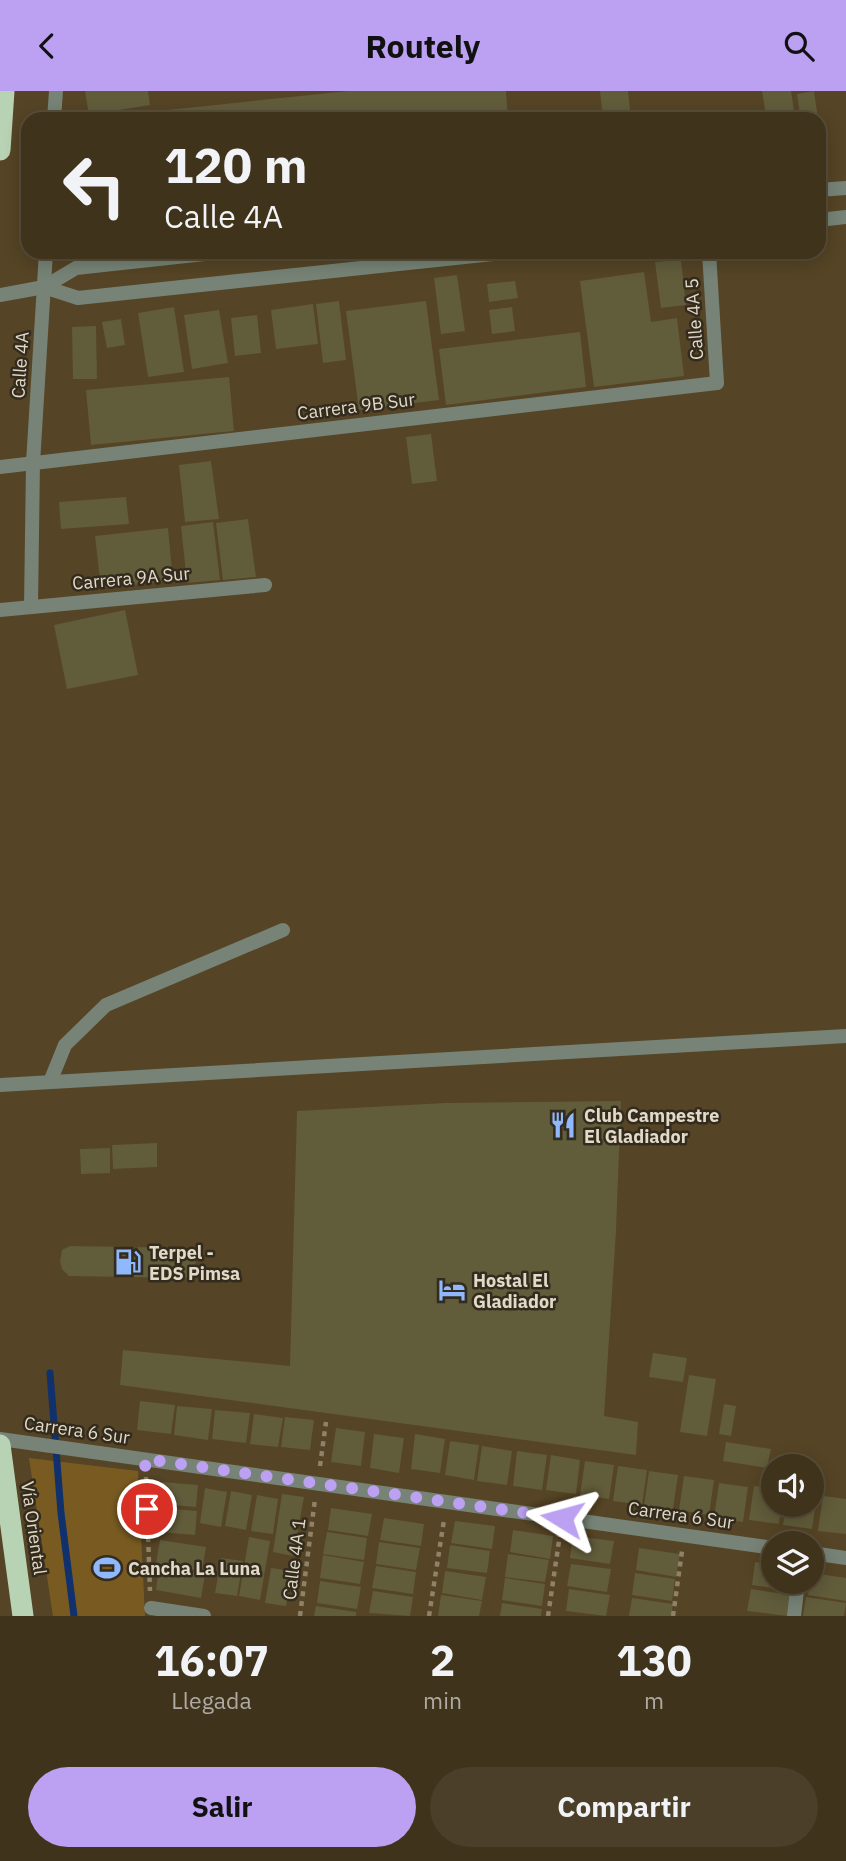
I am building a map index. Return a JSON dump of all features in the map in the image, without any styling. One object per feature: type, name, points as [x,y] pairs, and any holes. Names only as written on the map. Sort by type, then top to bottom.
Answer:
[{"type":"highway","points":[[0,150],[4,91]]},
{"type":"highway","name":"Vía Oriental","points":[[0,1445],[23,1616]]},
{"type":"street","points":[[54,112],[56,91]]},
{"type":"street","points":[[826,189],[846,188]]},
{"type":"street","points":[[826,219],[846,217]]},
{"type":"street","name":"Calle 4A","points":[[31,607],[33,463],[46,259]]},
{"type":"street","points":[[0,295],[44,288],[76,268],[159,259]]},
{"type":"street","points":[[44,288],[78,298],[387,259]]},
{"type":"street","name":"Calle 4A 5","points":[[709,259],[717,383]]},
{"type":"street","name":"Carrera 9B Sur","points":[[0,467],[717,383]]},
{"type":"street","name":"Carrera 9A Sur","points":[[0,610],[265,585]]},
{"type":"street","points":[[50,1082],[65,1045],[106,1005],[283,930]]},
{"type":"street","points":[[0,1086],[846,1035]]},
{"type":"street","name":"Carrera 6 Sur","points":[[0,1439],[761,1546]]},
{"type":"street","points":[[824,1555],[846,1558]]},
{"type":"street","points":[[794,1616],[797,1594]]},
{"type":"street","points":[[151,1608],[204,1616]]},
{"type":"path","name":"Calle 4A 1","points":[[300,1616],[326,1422]]},
{"type":"path","points":[[145,1459],[151,1608]]},
{"type":"path","points":[[429,1616],[447,1501]]},
{"type":"path","points":[[548,1616],[562,1518]]},
{"type":"path","points":[[673,1616],[684,1535]]},
{"type":"shaded area","points":[[29,1458],[138,1471],[145,1616],[53,1616]]},
{"type":"building","points":[[85,91],[148,91],[150,105],[107,112],[88,112]]},
{"type":"building","points":[[348,91],[506,91],[508,112],[148,112]]},
{"type":"building","points":[[600,91],[628,91],[630,112],[602,112]]},
{"type":"building","points":[[762,91],[791,91],[794,111],[766,112]]},
{"type":"building","points":[[814,91],[817,112],[800,112],[797,94]]},
{"type":"building","points":[[681,260],[686,305],[661,308],[655,262]]},
{"type":"building","points":[[644,272],[651,322],[677,318],[684,376],[594,387],[580,281]]},
{"type":"building","points":[[457,275],[465,331],[441,334],[434,278]]},
{"type":"building","points":[[515,281],[518,298],[489,302],[487,284]]},
{"type":"building","points":[[339,301],[346,360],[323,363],[316,304]]},
{"type":"building","points":[[426,301],[439,400],[359,410],[346,311]]},
{"type":"building","points":[[313,304],[318,344],[276,349],[271,310]]},
{"type":"building","points":[[174,307],[184,372],[148,377],[138,313]]},
{"type":"building","points":[[512,307],[515,331],[492,334],[489,310]]},
{"type":"building","points":[[219,310],[228,363],[192,369],[184,315]]},
{"type":"building","points":[[257,315],[261,353],[235,356],[231,318]]},
{"type":"building","points":[[121,319],[125,345],[107,348],[102,322]]},
{"type":"building","points":[[96,326],[97,379],[73,379],[72,327]]},
{"type":"building","points":[[580,332],[586,387],[446,405],[439,349]]},
{"type":"building","points":[[229,377],[234,431],[91,445],[86,390]]},
{"type":"building","points":[[431,434],[437,481],[412,484],[406,437]]},
{"type":"building","points":[[211,461],[219,519],[185,522],[179,465]]},
{"type":"building","points":[[126,497],[129,524],[61,529],[59,502]]},
{"type":"building","points":[[248,519],[256,577],[223,580],[216,523]]},
{"type":"building","points":[[213,522],[220,580],[187,583],[181,526]]},
{"type":"building","points":[[168,528],[173,581],[101,588],[95,536]]},
{"type":"building","points":[[125,610],[138,675],[67,689],[54,625]]},
{"type":"building","name":"Hostal El Gladiador","points":[[621,1101],[604,1416],[638,1422],[636,1455],[120,1385],[123,1350],[290,1366],[297,1111],[445,1103]]},
{"type":"building","points":[[157,1143],[157,1167],[113,1169],[112,1145]]},
{"type":"building","points":[[110,1148],[110,1173],[81,1174],[80,1149]]},
{"type":"building","name":"Terpel - EDS Pimsa","points":[[70,1246],[186,1248],[193,1255],[196,1264],[186,1278],[69,1276],[62,1269],[60,1261],[62,1250]]},
{"type":"building","points":[[653,1353],[687,1358],[683,1382],[649,1377]]},
{"type":"building","points":[[689,1375],[716,1379],[707,1436],[680,1432]]},
{"type":"building","points":[[140,1401],[175,1405],[171,1434],[137,1430]]},
{"type":"building","points":[[724,1404],[736,1406],[731,1436],[719,1434]]},
{"type":"building","points":[[177,1406],[212,1409],[208,1440],[174,1435]]},
{"type":"building","points":[[215,1410],[250,1413],[246,1443],[212,1439]]},
{"type":"building","points":[[254,1414],[283,1418],[278,1447],[250,1444]]},
{"type":"building","points":[[285,1417],[314,1420],[310,1450],[281,1447]]},
{"type":"building","points":[[336,1428],[365,1432],[361,1466],[331,1462]]},
{"type":"building","points":[[374,1434],[404,1438],[399,1473],[370,1468]]},
{"type":"building","points":[[415,1434],[445,1439],[440,1473],[411,1469]]},
{"type":"building","points":[[450,1441],[479,1445],[474,1480],[445,1475]]},
{"type":"building","points":[[726,1442],[771,1449],[770,1454],[761,1454],[761,1467],[723,1461]]},
{"type":"building","points":[[482,1446],[512,1451],[507,1485],[477,1481]]},
{"type":"building","points":[[517,1451],[547,1455],[542,1490],[513,1486]]},
{"type":"building","points":[[551,1455],[580,1460],[576,1494],[546,1490]]},
{"type":"building","points":[[585,1461],[614,1465],[609,1499],[580,1495]]},
{"type":"building","points":[[618,1466],[647,1470],[642,1505],[613,1501]]},
{"type":"building","points":[[649,1471],[678,1475],[673,1509],[644,1506]]},
{"type":"building","points":[[684,1476],[714,1480],[709,1515],[679,1510]]},
{"type":"building","points":[[162,1482],[198,1485],[196,1507],[160,1504]]},
{"type":"building","points":[[719,1483],[748,1487],[743,1522],[714,1518]]},
{"type":"building","points":[[754,1486],[761,1487],[761,1517],[780,1517],[779,1524],[749,1520]]},
{"type":"building","points":[[205,1488],[227,1492],[221,1527],[200,1523]]},
{"type":"building","points":[[231,1491],[252,1495],[246,1530],[225,1526]]},
{"type":"building","points":[[282,1494],[304,1497],[293,1556],[273,1552]]},
{"type":"building","points":[[257,1495],[278,1499],[273,1534],[251,1531]]},
{"type":"building","points":[[824,1496],[846,1499],[846,1534],[818,1531],[820,1517],[824,1517]]},
{"type":"building","points":[[161,1508],[197,1511],[195,1535],[159,1532]]},
{"type":"building","points":[[331,1508],[372,1514],[368,1536],[328,1530]]},
{"type":"building","points":[[784,1517],[814,1517],[812,1529],[783,1525]]},
{"type":"building","points":[[384,1518],[424,1524],[421,1546],[380,1540]]},
{"type":"building","points":[[455,1521],[495,1526],[492,1549],[451,1543]]},
{"type":"building","points":[[513,1530],[553,1536],[550,1559],[510,1552]]},
{"type":"building","points":[[327,1532],[367,1538],[364,1560],[323,1554]]},
{"type":"building","points":[[573,1536],[614,1541],[610,1564],[570,1558]]},
{"type":"building","points":[[249,1537],[270,1541],[260,1600],[239,1596]]},
{"type":"building","points":[[160,1540],[206,1547],[202,1571],[156,1563]]},
{"type":"building","points":[[379,1542],[420,1548],[416,1570],[376,1564]]},
{"type":"building","points":[[450,1545],[490,1551],[487,1573],[447,1568]]},
{"type":"building","points":[[639,1548],[680,1554],[676,1577],[636,1570]]},
{"type":"building","points":[[508,1554],[549,1560],[545,1582],[505,1577]]},
{"type":"building","points":[[323,1555],[364,1562],[360,1584],[320,1578]]},
{"type":"building","points":[[221,1558],[243,1561],[237,1596],[215,1593]]},
{"type":"building","points":[[755,1562],[761,1563],[761,1586],[752,1585]]},
{"type":"building","points":[[571,1564],[611,1569],[607,1592],[567,1586]]},
{"type":"building","points":[[376,1566],[416,1572],[413,1594],[372,1588]]},
{"type":"building","points":[[159,1567],[205,1574],[201,1598],[156,1590]]},
{"type":"building","points":[[271,1568],[292,1571],[286,1606],[265,1603]]},
{"type":"building","points":[[445,1571],[486,1577],[482,1600],[442,1593]]},
{"type":"building","points":[[635,1573],[675,1579],[672,1601],[632,1595]]},
{"type":"building","points":[[824,1575],[846,1578],[846,1601],[808,1595],[824,1594]]},
{"type":"building","points":[[505,1578],[545,1584],[542,1606],[502,1600]]},
{"type":"building","points":[[320,1581],[361,1587],[357,1609],[317,1603]]},
{"type":"building","points":[[569,1589],[610,1595],[606,1616],[566,1611]]},
{"type":"building","points":[[751,1589],[761,1590],[761,1594],[791,1595],[788,1616],[747,1611]]},
{"type":"building","points":[[373,1591],[413,1597],[410,1616],[369,1613]]},
{"type":"building","points":[[441,1595],[482,1601],[479,1616],[438,1616]]},
{"type":"building","points":[[806,1597],[846,1603],[844,1616],[803,1616]]},
{"type":"building","points":[[632,1598],[673,1604],[671,1616],[629,1616]]},
{"type":"building","points":[[502,1603],[542,1609],[541,1616],[500,1616]]},
{"type":"building","points":[[316,1606],[356,1612],[356,1616],[314,1616]]},
{"type":"waterway","points":[[50,1373],[61,1513],[74,1616]]},
{"type":"place","name":"Club Campestre El Gladiador","points":[[563,1125]]},
{"type":"place","name":"Terpel - EDS Pimsa","points":[[128,1262]]},
{"type":"place","name":"Hostal El Gladiador","points":[[452,1290]]},
{"type":"place","name":"Cancha La Luna","points":[[107,1568]]},
{"type":"route","points":[[147,1509],[145,1459],[562,1518]]}]
